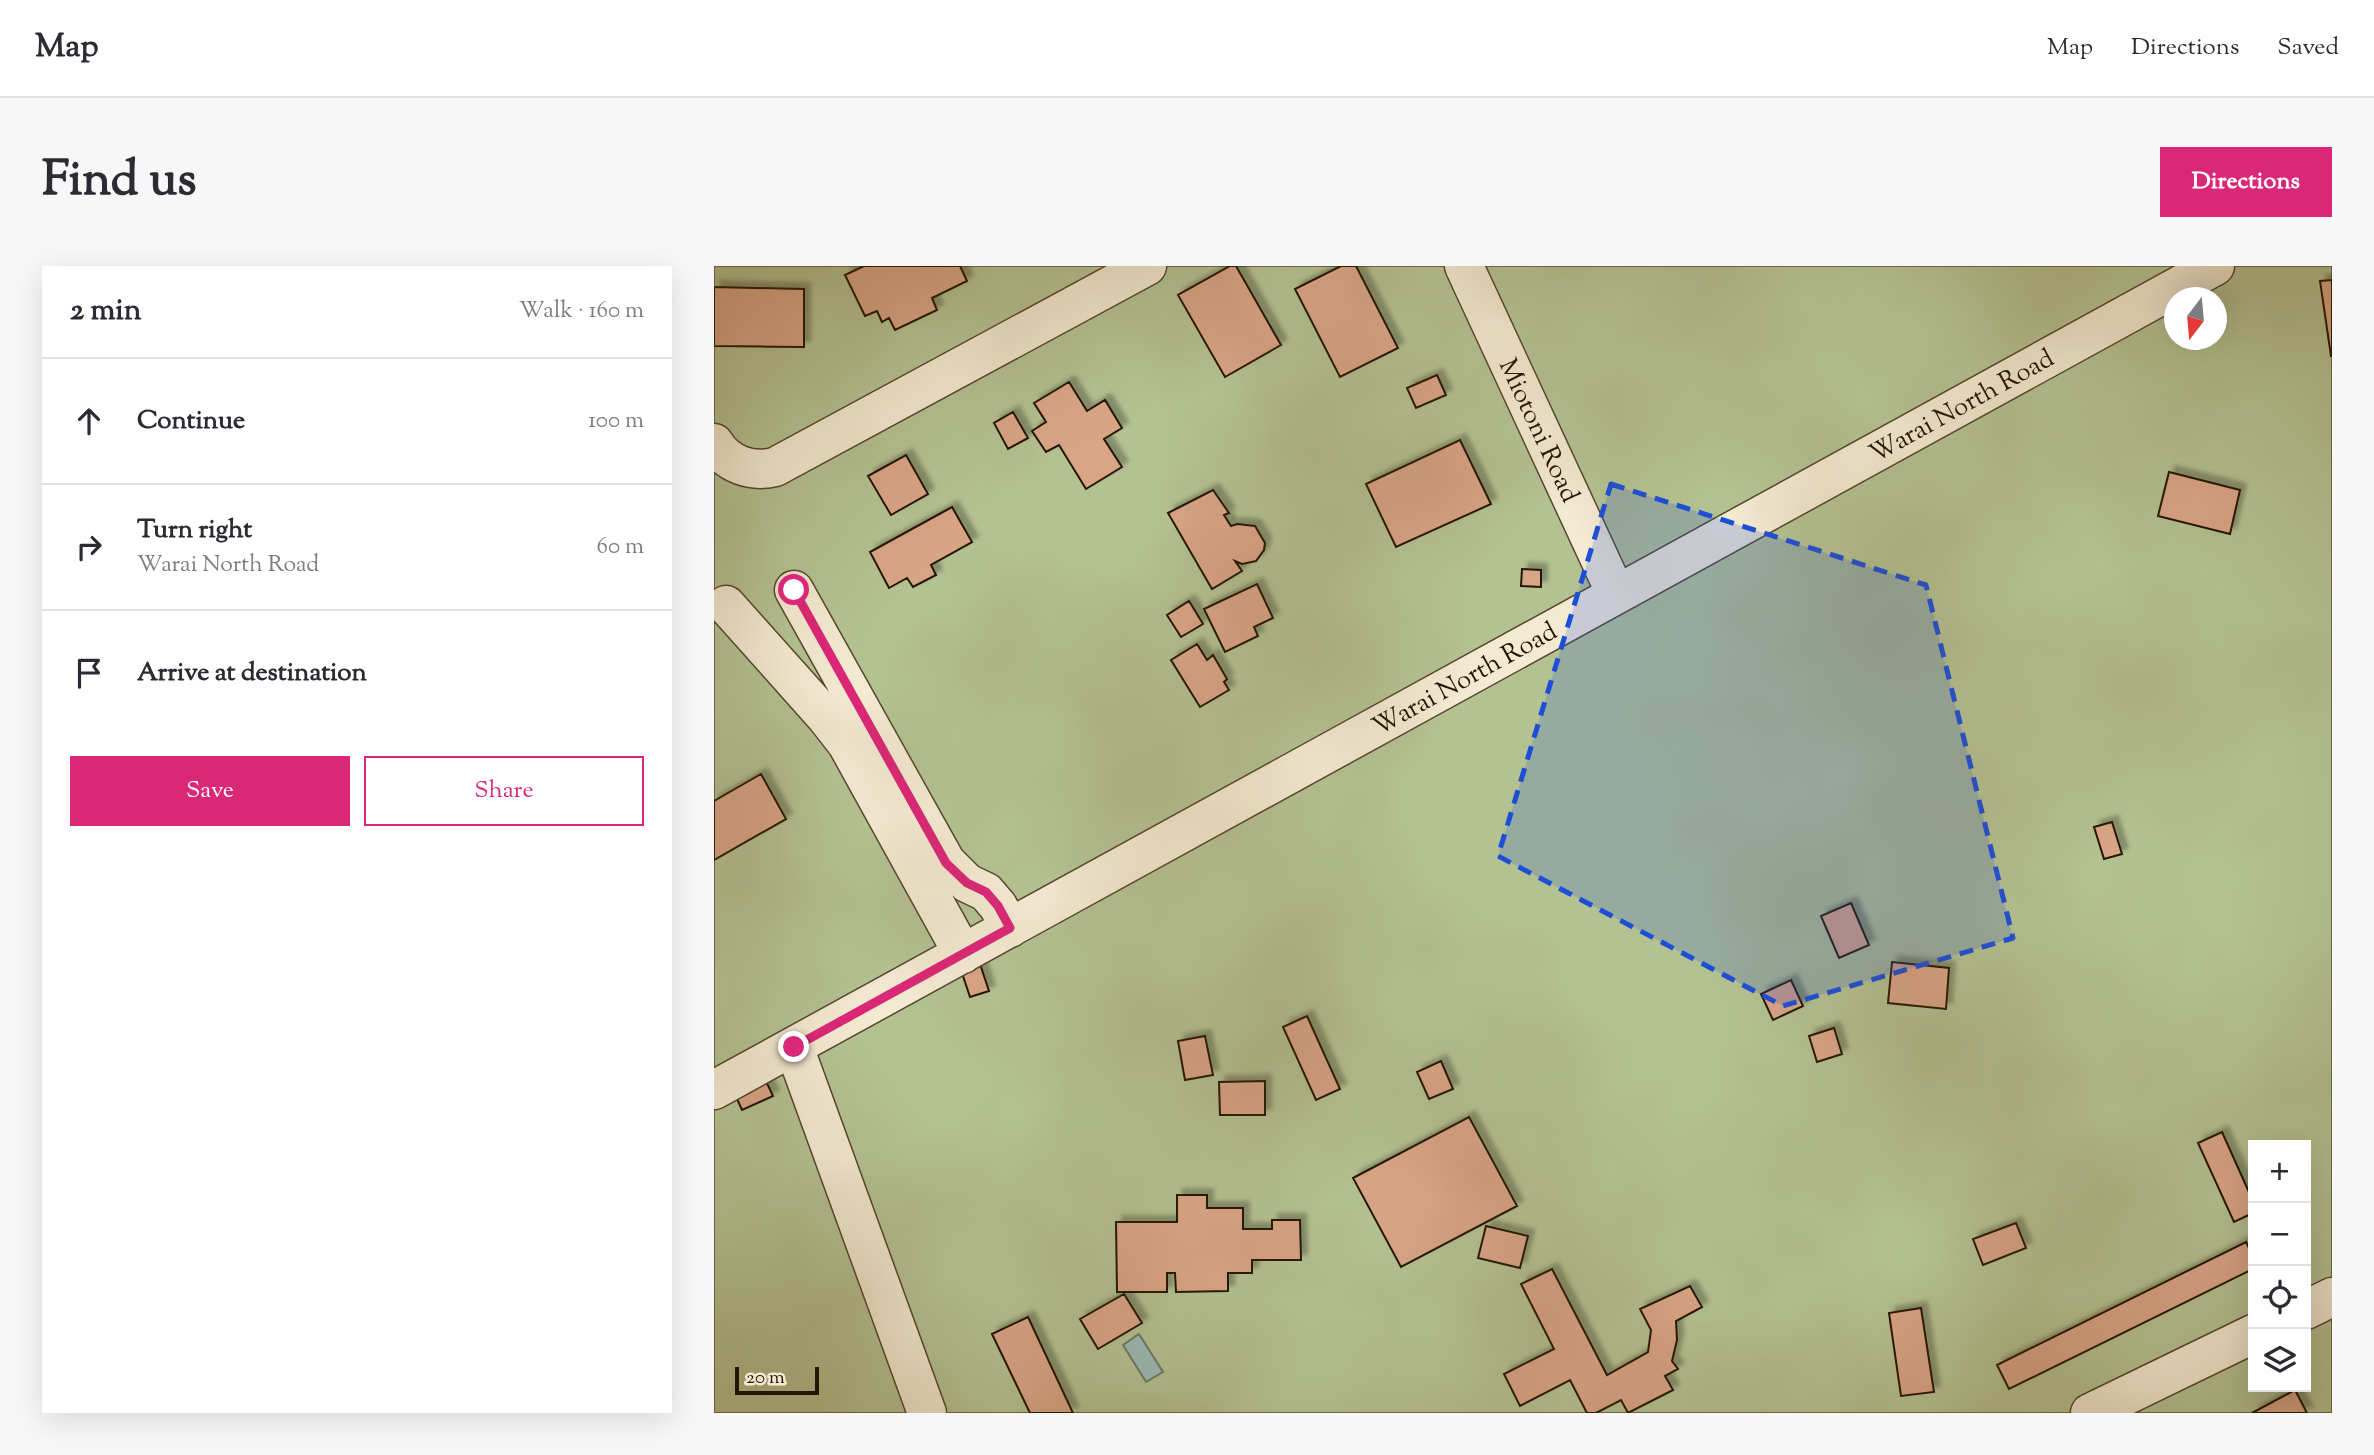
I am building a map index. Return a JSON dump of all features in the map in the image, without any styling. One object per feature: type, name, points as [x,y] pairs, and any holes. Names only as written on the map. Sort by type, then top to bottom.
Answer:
[{"type":"street","points":[[714,443],[719,452],[732,462],[764,470],[775,467],[1147,266]]},
{"type":"street","name":"Miotoni Road","points":[[1464,266],[1616,594]]},
{"type":"street","name":"Warai North Road","points":[[714,1090],[2215,266]]},
{"type":"street","points":[[794,590],[946,863],[967,883],[986,892],[998,906],[1010,928]]},
{"type":"street","points":[[726,604],[847,744],[963,954]]},
{"type":"street","points":[[794,1047],[927,1413]]},
{"type":"street","points":[[2311,1308],[2332,1297]]},
{"type":"street","points":[[2090,1413],[2248,1336]]},
{"type":"highlighted area","points":[[1611,484],[1926,585],[2013,938],[1783,1006],[1498,856]]},
{"type":"green space","points":[[714,266],[2332,266],[2332,1413],[714,1413]]},
{"type":"water","points":[[1139,1334],[1163,1372],[1146,1382],[1123,1345]]},
{"type":"building","points":[[864,266],[960,266],[967,281],[932,298],[937,310],[895,330],[889,318],[882,322],[877,311],[865,316],[845,275]]},
{"type":"building","points":[[1230,266],[1236,266],[1281,345],[1225,377],[1178,295]]},
{"type":"building","points":[[1341,266],[1356,266],[1398,348],[1340,377],[1295,289]]},
{"type":"building","points":[[2332,280],[2332,356],[2331,356],[2320,281]]},
{"type":"building","points":[[714,287],[804,289],[804,347],[714,346]]},
{"type":"building","points":[[1437,375],[1446,395],[1416,408],[1407,388]]},
{"type":"building","points":[[1069,382],[1087,411],[1105,400],[1122,428],[1104,439],[1122,467],[1086,489],[1059,445],[1046,452],[1032,431],[1046,422],[1034,403]]},
{"type":"building","points":[[1013,412],[1028,438],[1008,449],[994,423]]},
{"type":"building","points":[[1460,440],[1491,504],[1396,547],[1366,484]]},
{"type":"building","points":[[906,455],[928,494],[891,515],[868,476]]},
{"type":"building","points":[[2169,472],[2240,490],[2230,534],[2158,516]]},
{"type":"building","points":[[1213,490],[1229,513],[1224,515],[1231,526],[1255,526],[1265,543],[1264,550],[1256,561],[1242,564],[1235,561],[1242,571],[1212,589],[1168,513]]},
{"type":"building","points":[[952,507],[972,542],[931,565],[936,575],[913,587],[907,578],[889,588],[870,552]]},
{"type":"building","points":[[1522,569],[1541,570],[1541,587],[1521,586]]},
{"type":"building","points":[[1257,584],[1273,618],[1254,627],[1258,636],[1225,652],[1204,609]]},
{"type":"building","points":[[1189,601],[1203,624],[1181,637],[1167,615]]},
{"type":"building","points":[[1197,644],[1207,660],[1213,655],[1227,679],[1224,682],[1229,690],[1200,707],[1171,660]]},
{"type":"building","points":[[761,774],[786,819],[714,860],[714,801]]},
{"type":"building","points":[[2112,822],[2122,854],[2104,859],[2094,827]]},
{"type":"building","points":[[1851,903],[1869,945],[1839,958],[1821,916]]},
{"type":"building","points":[[979,961],[989,991],[970,997],[960,967]]},
{"type":"building","points":[[1892,962],[1949,968],[1946,1009],[1888,1003]]},
{"type":"building","points":[[1791,980],[1803,1006],[1773,1020],[1761,994]]},
{"type":"building","points":[[1307,1016],[1340,1089],[1316,1100],[1283,1027]]},
{"type":"building","points":[[1834,1028],[1842,1054],[1817,1062],[1809,1036]]},
{"type":"building","points":[[1205,1036],[1213,1075],[1185,1080],[1178,1041]]},
{"type":"building","points":[[1441,1061],[1453,1089],[1429,1099],[1417,1072]]},
{"type":"building","points":[[764,1077],[773,1096],[742,1110],[733,1090]]},
{"type":"building","points":[[1265,1081],[1265,1115],[1220,1115],[1219,1082]]},
{"type":"building","points":[[1469,1117],[1517,1206],[1401,1267],[1353,1178]]},
{"type":"building","points":[[2222,1132],[2248,1190],[2248,1215],[2234,1222],[2198,1143]]},
{"type":"building","points":[[1177,1195],[1207,1195],[1207,1208],[1243,1208],[1243,1229],[1272,1229],[1272,1220],[1300,1220],[1301,1260],[1252,1260],[1252,1273],[1228,1273],[1228,1291],[1176,1292],[1175,1273],[1167,1273],[1167,1292],[1117,1292],[1116,1222],[1177,1222]]},
{"type":"building","points":[[2016,1223],[2026,1248],[1983,1265],[1973,1239]]},
{"type":"building","points":[[1486,1226],[1528,1236],[1520,1268],[1478,1258]]},
{"type":"building","points":[[2246,1242],[2248,1246],[2248,1271],[2009,1389],[1997,1365]]},
{"type":"building","points":[[1552,1269],[1607,1375],[1648,1352],[1651,1330],[1640,1309],[1690,1286],[1702,1307],[1676,1321],[1677,1340],[1672,1361],[1678,1369],[1665,1376],[1673,1390],[1628,1413],[1621,1400],[1596,1413],[1587,1413],[1570,1380],[1520,1406],[1504,1374],[1554,1349],[1521,1284]]},
{"type":"building","points":[[1124,1294],[1142,1323],[1098,1349],[1080,1319]]},
{"type":"building","points":[[1921,1308],[1934,1392],[1901,1396],[1889,1313]]},
{"type":"building","points":[[1028,1317],[1073,1413],[1030,1413],[992,1334]]},
{"type":"building","points":[[2296,1392],[2307,1413],[2252,1413]]},
{"type":"route","points":[[794,590],[946,863],[967,883],[986,892],[998,906],[1010,928],[794,1047]]}]
